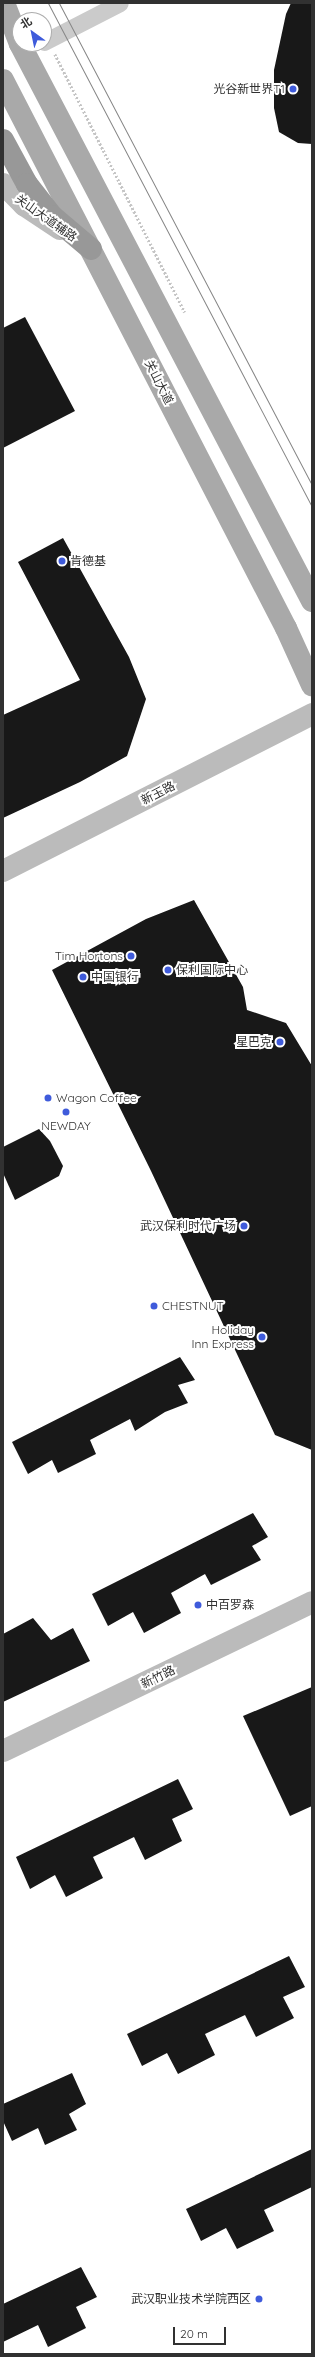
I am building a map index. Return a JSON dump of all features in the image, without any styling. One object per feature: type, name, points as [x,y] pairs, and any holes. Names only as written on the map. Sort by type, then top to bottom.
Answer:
[{"type":"highway","points":[[3,140],[26,184],[52,216],[91,249]]},
{"type":"main road","points":[[4,3],[12,19]]},
{"type":"main road","points":[[29,52],[312,601]]},
{"type":"main road","name":"关山大道","points":[[3,80],[286,628],[312,685]]},
{"type":"main road","name":"关山大道辅路","points":[[3,184],[24,205],[91,249]]},
{"type":"main road","name":"新玉路","points":[[3,871],[312,714]]},
{"type":"main road","name":"新竹路","points":[[3,1751],[312,1602]]},
{"type":"street","points":[[52,38],[120,3]]},
{"type":"building","name":"光谷新世界T1","points":[[291,3],[312,3],[312,144],[298,143],[279,132],[274,108],[274,70],[286,14]]},
{"type":"building","points":[[25,317],[75,411],[3,448],[3,328]]},
{"type":"building","points":[[63,538],[129,657],[146,699],[127,756],[80,782],[3,818],[3,715],[80,680],[18,562]]},
{"type":"building","name":"武汉保利时代广场","points":[[194,900],[243,987],[247,1010],[286,1023],[312,1066],[312,1450],[275,1435],[151,1171],[52,970],[146,919]]},
{"type":"building","points":[[39,1129],[50,1141],[63,1166],[59,1176],[15,1200],[3,1173],[3,1147]]},
{"type":"building","points":[[180,1357],[195,1380],[178,1385],[188,1403],[165,1412],[135,1431],[130,1419],[90,1440],[96,1454],[58,1473],[52,1460],[28,1474],[12,1442]]},
{"type":"building","points":[[253,1513],[268,1537],[252,1546],[261,1560],[211,1585],[205,1574],[171,1593],[181,1613],[144,1633],[133,1612],[108,1626],[92,1594]]},
{"type":"building","points":[[33,1618],[51,1640],[73,1628],[90,1661],[3,1702],[3,1634]]},
{"type":"building","points":[[312,1687],[312,1806],[290,1816],[243,1716]]},
{"type":"building","points":[[178,1779],[193,1809],[172,1819],[182,1841],[145,1860],[134,1837],[93,1857],[103,1878],[66,1897],[55,1875],[30,1889],[16,1857]]},
{"type":"building","points":[[289,1956],[305,1987],[283,1997],[294,2018],[256,2037],[245,2015],[205,2034],[215,2055],[178,2074],[167,2053],[142,2066],[127,2034]]},
{"type":"building","points":[[72,2073],[86,2104],[69,2114],[77,2130],[45,2145],[38,2128],[12,2141],[3,2121],[3,2104]]},
{"type":"building","points":[[312,2149],[312,2187],[264,2210],[274,2231],[237,2249],[226,2228],[201,2241],[186,2209]]},
{"type":"building","points":[[81,2267],[97,2297],[76,2307],[86,2328],[48,2347],[38,2325],[3,2342],[3,2304]]},
{"type":"tram line","points":[[48,3],[312,507]]},
{"type":"tram line","points":[[59,3],[312,485]]},
{"type":"place","name":"光谷新世界T1","points":[[293,89]]},
{"type":"place","name":"肯德基","points":[[62,561]]},
{"type":"place","name":"Tim Hortons","points":[[131,956]]},
{"type":"place","name":"保利国际中心","points":[[168,970]]},
{"type":"place","name":"中国银行","points":[[83,977]]},
{"type":"place","name":"星巴克","points":[[280,1042]]},
{"type":"place","name":"Wagon Coffee","points":[[48,1098]]},
{"type":"place","name":"NEWDAY","points":[[66,1112]]},
{"type":"place","name":"武汉保利时代广场","points":[[244,1226]]},
{"type":"place","name":"CHESTNUT","points":[[154,1306]]},
{"type":"place","name":"Holiday Inn Express","points":[[262,1337]]},
{"type":"place","name":"中百罗森","points":[[198,1605]]},
{"type":"place","name":"武汉职业技术学院西区","points":[[259,2299]]}]
